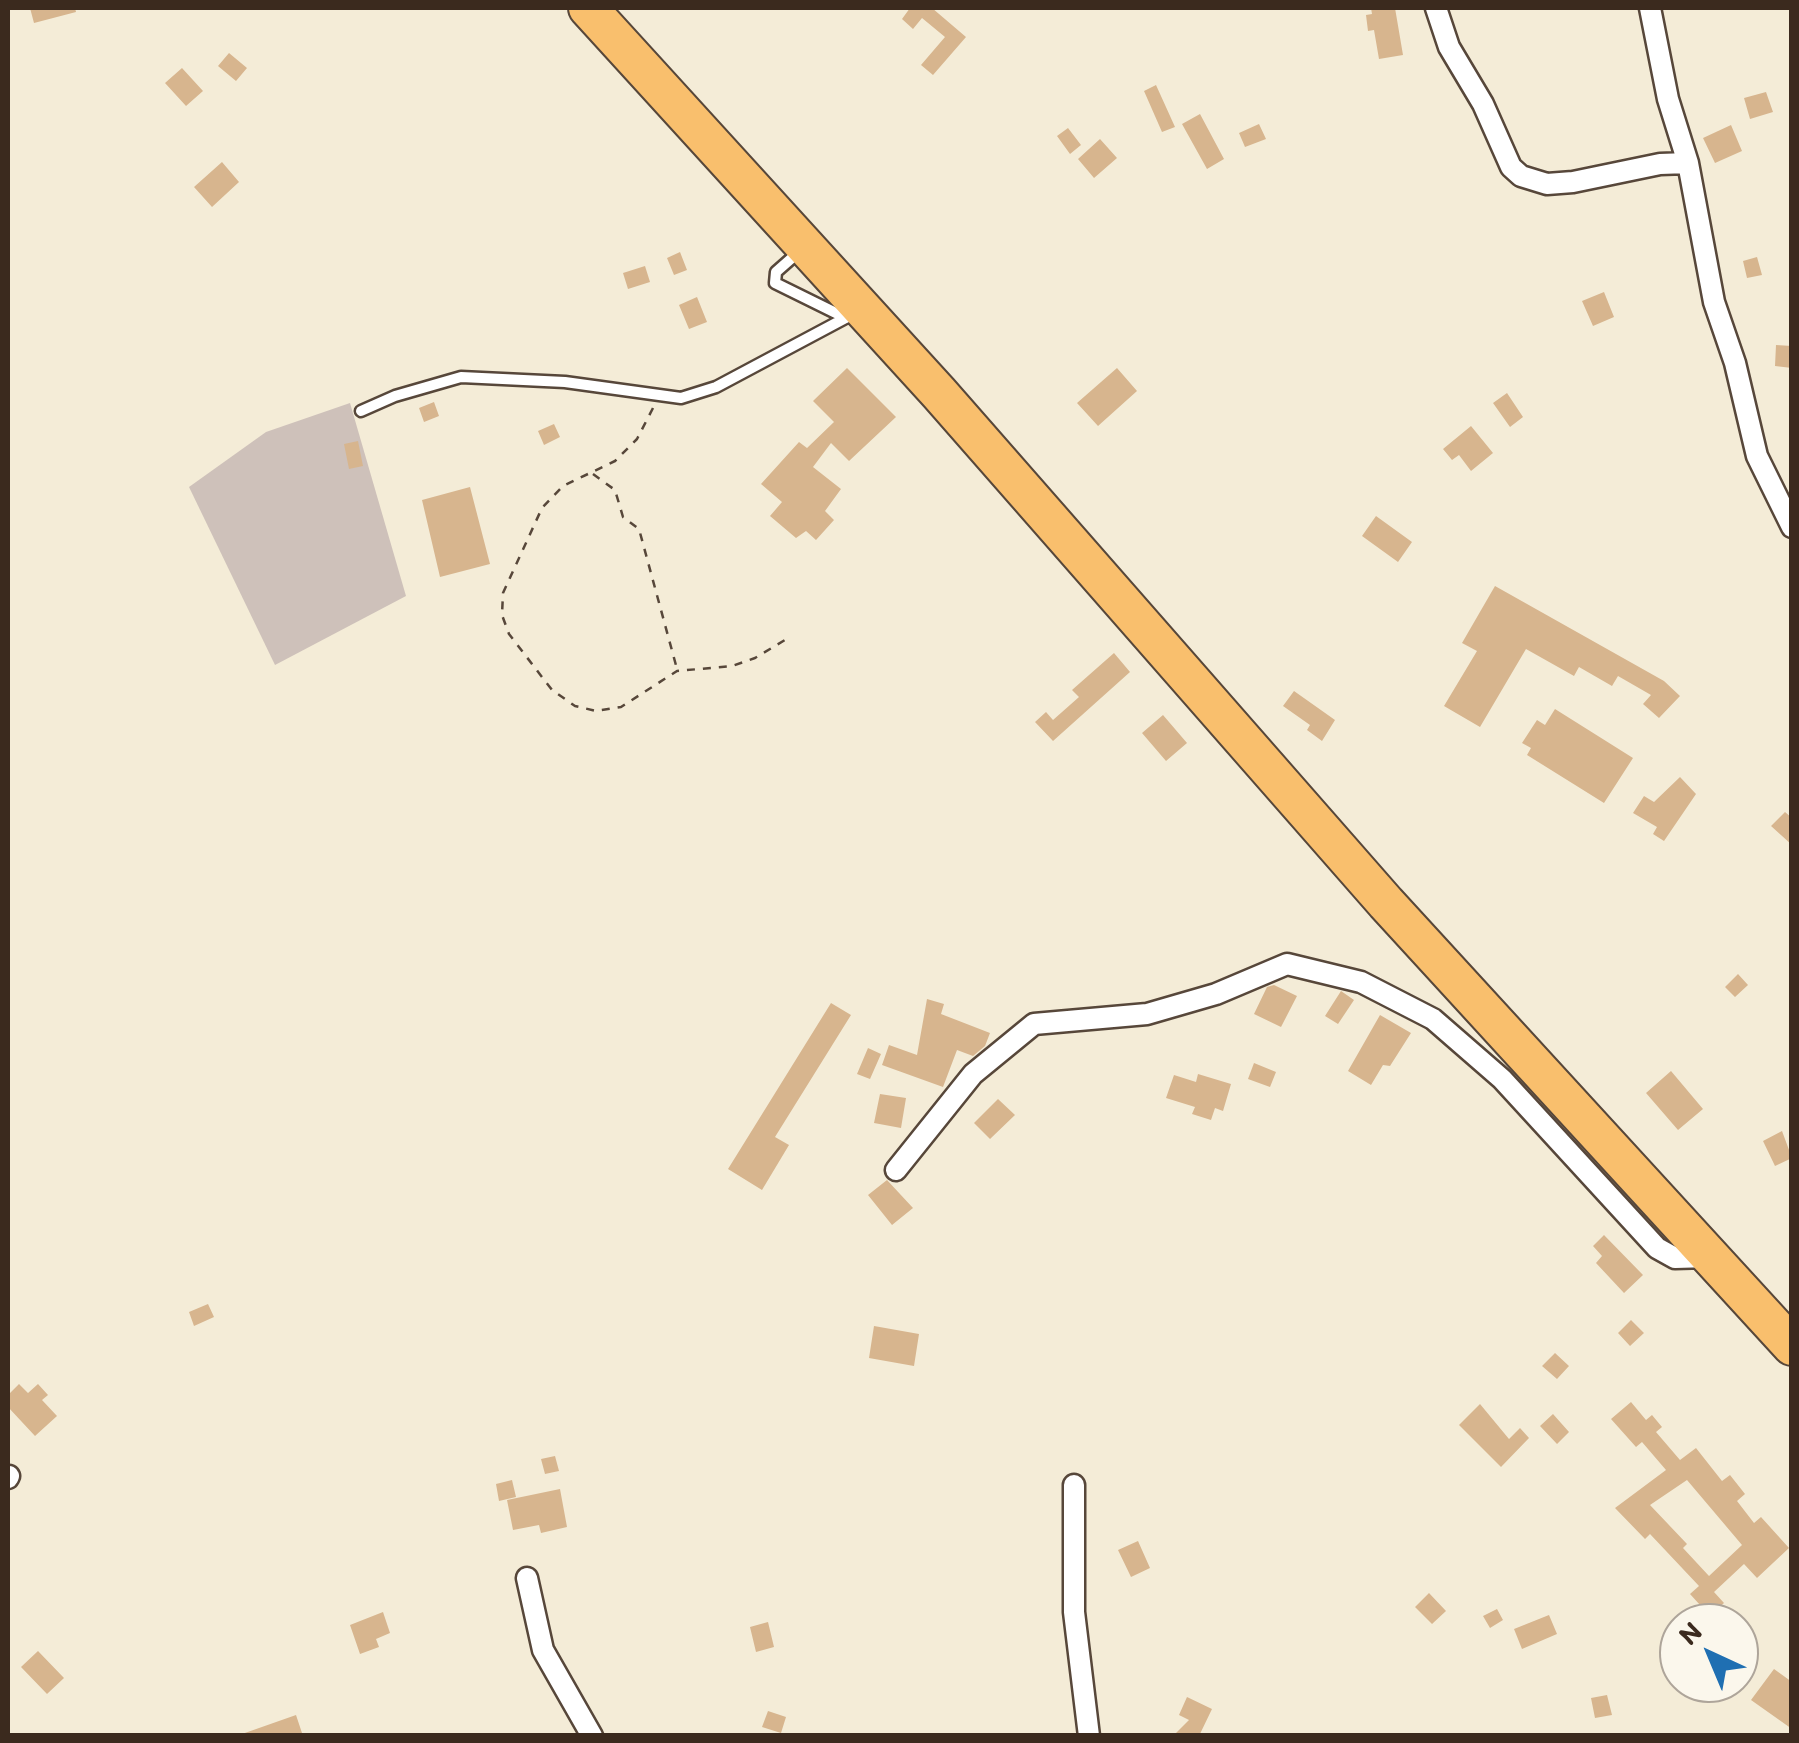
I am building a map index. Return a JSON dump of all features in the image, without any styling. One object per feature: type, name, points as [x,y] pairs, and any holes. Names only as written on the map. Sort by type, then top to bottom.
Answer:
[{"type":"highway","points":[[602,13],[807,246],[855,314],[1792,1346]]},
{"type":"street","points":[[1436,8],[1449,46],[1516,174],[1547,184],[1688,163]]},
{"type":"street","points":[[1650,8],[1668,99],[1688,163],[1707,276],[1735,363],[1757,456],[1792,527]]},
{"type":"street","points":[[896,1170],[973,1074],[1034,1024],[1147,1014],[1216,994],[1288,964],[1361,982],[1434,1018],[1502,1079],[1657,1248],[1681,1259],[1709,1256]]},
{"type":"street","points":[[1074,1486],[1074,1612],[1090,1736]]},
{"type":"street","points":[[527,1578],[542,1650],[592,1736]]},
{"type":"lane","points":[[361,411],[395,396],[461,377],[564,382],[658,398],[698,395],[855,314]]},
{"type":"path","points":[[658,398],[637,439],[615,461],[563,486],[528,531],[504,593],[502,615],[509,634],[552,690],[575,706],[596,711],[621,707],[678,671],[732,666],[755,658],[790,637]]},
{"type":"path","points":[[591,472],[616,490],[623,518],[639,529],[678,671]]},
{"type":"shaded area","points":[[350,403],[406,596],[275,665],[189,487],[266,432]]},
{"type":"building","points":[[30,8],[75,8],[76,12],[34,23]]},
{"type":"building","points":[[910,8],[932,8],[966,37],[933,75],[921,65],[945,37],[922,18],[913,29],[902,19]]},
{"type":"building","points":[[1371,8],[1395,8],[1403,55],[1379,59],[1374,30],[1368,31],[1366,15],[1372,14]]},
{"type":"building","points":[[229,53],[247,68],[236,81],[218,66]]},
{"type":"building","points":[[182,68],[203,91],[186,106],[165,83]]},
{"type":"building","points":[[1156,85],[1175,127],[1162,132],[1144,91]]},
{"type":"building","points":[[1766,92],[1773,112],[1750,119],[1744,98]]},
{"type":"building","points":[[1200,114],[1224,159],[1207,169],[1182,124]]},
{"type":"building","points":[[1259,124],[1266,139],[1245,147],[1239,133]]},
{"type":"building","points":[[1731,125],[1742,151],[1715,163],[1703,138]]},
{"type":"building","points":[[1068,128],[1081,145],[1070,154],[1057,136]]},
{"type":"building","points":[[1100,139],[1117,158],[1094,178],[1078,159]]},
{"type":"building","points":[[222,162],[239,182],[212,207],[194,187]]},
{"type":"building","points":[[680,252],[687,270],[674,275],[667,258]]},
{"type":"building","points":[[1757,257],[1762,275],[1747,278],[1743,261]]},
{"type":"building","points":[[645,266],[650,282],[628,289],[623,273]]},
{"type":"building","points":[[1604,292],[1614,317],[1593,326],[1582,301]]},
{"type":"building","points":[[697,297],[707,322],[689,329],[679,305]]},
{"type":"building","points":[[1776,345],[1792,346],[1792,368],[1775,366]]},
{"type":"building","points":[[847,368],[896,417],[849,461],[831,443],[813,467],[841,489],[825,511],[834,520],[816,540],[806,531],[796,538],[770,516],[782,502],[761,484],[799,442],[807,448],[834,422],[813,401]]},
{"type":"building","points":[[1117,368],[1137,391],[1098,426],[1077,403]]},
{"type":"building","points":[[1507,393],[1523,417],[1510,427],[1493,403]]},
{"type":"building","points":[[434,402],[439,416],[424,422],[419,408]]},
{"type":"building","points":[[554,424],[560,437],[544,445],[538,431]]},
{"type":"building","points":[[1471,426],[1493,453],[1471,471],[1459,455],[1452,460],[1443,449]]},
{"type":"building","points":[[358,441],[363,466],[349,469],[344,444]]},
{"type":"building","points":[[470,487],[490,564],[440,577],[422,500]]},
{"type":"building","points":[[1376,516],[1412,542],[1398,562],[1362,536]]},
{"type":"building","points":[[1495,586],[1664,681],[1680,696],[1659,718],[1643,704],[1651,695],[1618,676],[1612,686],[1579,667],[1574,676],[1526,649],[1480,727],[1444,706],[1477,651],[1462,643]]},
{"type":"building","points":[[1114,653],[1130,672],[1053,741],[1035,722],[1046,712],[1053,720],[1079,697],[1072,690]]},
{"type":"building","points":[[1294,691],[1335,720],[1322,741],[1307,730],[1310,725],[1283,706]]},
{"type":"building","points":[[1555,709],[1633,758],[1604,803],[1527,755],[1531,748],[1522,743],[1537,720],[1545,725]]},
{"type":"building","points":[[1163,715],[1187,743],[1166,761],[1142,733]]},
{"type":"building","points":[[1680,777],[1696,794],[1664,841],[1653,834],[1657,827],[1633,813],[1644,796],[1654,802]]},
{"type":"building","points":[[1785,812],[1792,818],[1792,845],[1771,826]]},
{"type":"building","points":[[1738,974],[1748,985],[1735,997],[1725,987]]},
{"type":"building","points":[[1274,985],[1297,996],[1281,1027],[1254,1014],[1267,987]]},
{"type":"building","points":[[1341,991],[1354,1000],[1338,1024],[1325,1016]]},
{"type":"building","points":[[927,999],[944,1004],[941,1014],[990,1033],[985,1046],[973,1056],[957,1050],[943,1087],[882,1065],[889,1045],[917,1055]]},
{"type":"building","points":[[831,1003],[851,1015],[775,1137],[789,1145],[762,1190],[728,1169]]},
{"type":"building","points":[[1380,1015],[1411,1033],[1390,1066],[1383,1065],[1371,1085],[1348,1071]]},
{"type":"building","points":[[868,1048],[881,1054],[870,1079],[857,1074]]},
{"type":"building","points":[[1254,1063],[1276,1072],[1270,1087],[1248,1079]]},
{"type":"building","points":[[1671,1071],[1703,1109],[1678,1130],[1646,1093]]},
{"type":"building","points":[[1198,1074],[1231,1084],[1223,1111],[1215,1108],[1211,1120],[1192,1114],[1195,1107],[1166,1098],[1174,1075],[1196,1082]]},
{"type":"building","points":[[880,1094],[906,1098],[901,1128],[874,1123]]},
{"type":"building","points":[[998,1099],[1015,1115],[990,1139],[974,1123]]},
{"type":"building","points":[[1782,1131],[1792,1158],[1775,1166],[1763,1141]]},
{"type":"building","points":[[887,1180],[913,1208],[892,1225],[868,1195]]},
{"type":"building","points":[[1604,1235],[1643,1275],[1624,1293],[1596,1263],[1602,1256],[1593,1246]]},
{"type":"building","points":[[208,1304],[214,1317],[194,1326],[189,1312]]},
{"type":"building","points":[[1631,1320],[1644,1333],[1630,1346],[1618,1333]]},
{"type":"building","points":[[874,1326],[919,1334],[914,1366],[869,1358]]},
{"type":"building","points":[[1555,1353],[1569,1366],[1557,1379],[1542,1366]]},
{"type":"building","points":[[19,1384],[28,1393],[38,1384],[48,1395],[42,1400],[57,1416],[35,1436],[8,1407],[8,1395]]},
{"type":"building","points":[[1631,1402],[1646,1420],[1652,1415],[1662,1427],[1656,1432],[1680,1460],[1696,1448],[1722,1481],[1730,1475],[1745,1494],[1737,1501],[1754,1523],[1761,1517],[1789,1548],[1757,1578],[1744,1564],[1714,1592],[1724,1603],[1698,1603],[1690,1594],[1699,1586],[1650,1534],[1645,1539],[1615,1508],[1666,1470],[1642,1442],[1636,1447],[1611,1419]],"holes":[[[1687,1480],[1742,1545],[1709,1576],[1683,1548],[1687,1544],[1650,1505]]]},
{"type":"building","points":[[1480,1404],[1509,1439],[1520,1428],[1529,1438],[1501,1467],[1459,1425]]},
{"type":"building","points":[[1553,1414],[1569,1432],[1557,1444],[1540,1426]]},
{"type":"building","points":[[555,1456],[559,1471],[545,1474],[541,1459]]},
{"type":"building","points":[[512,1480],[516,1497],[499,1501],[496,1484]]},
{"type":"building","points":[[560,1489],[567,1527],[541,1533],[539,1525],[513,1530],[507,1500]]},
{"type":"building","points":[[1138,1541],[1150,1568],[1131,1577],[1118,1550]]},
{"type":"building","points":[[1429,1593],[1446,1611],[1432,1624],[1415,1607]]},
{"type":"building","points":[[1497,1609],[1503,1620],[1490,1628],[1483,1616]]},
{"type":"building","points":[[383,1612],[390,1633],[376,1639],[379,1647],[360,1654],[350,1625]]},
{"type":"building","points":[[1549,1615],[1557,1634],[1522,1649],[1514,1629]]},
{"type":"building","points":[[768,1622],[774,1647],[756,1652],[750,1627]]},
{"type":"building","points":[[38,1651],[64,1678],[47,1694],[21,1667]]},
{"type":"building","points":[[1774,1669],[1792,1682],[1792,1729],[1755,1703],[1759,1703],[1759,1689]]},
{"type":"building","points":[[1607,1695],[1612,1715],[1595,1718],[1591,1698]]},
{"type":"building","points":[[1187,1697],[1212,1709],[1199,1736],[1173,1736],[1189,1720],[1179,1715]]},
{"type":"building","points":[[768,1711],[786,1717],[781,1733],[762,1727]]},
{"type":"building","points":[[296,1715],[303,1736],[242,1734]]}]
